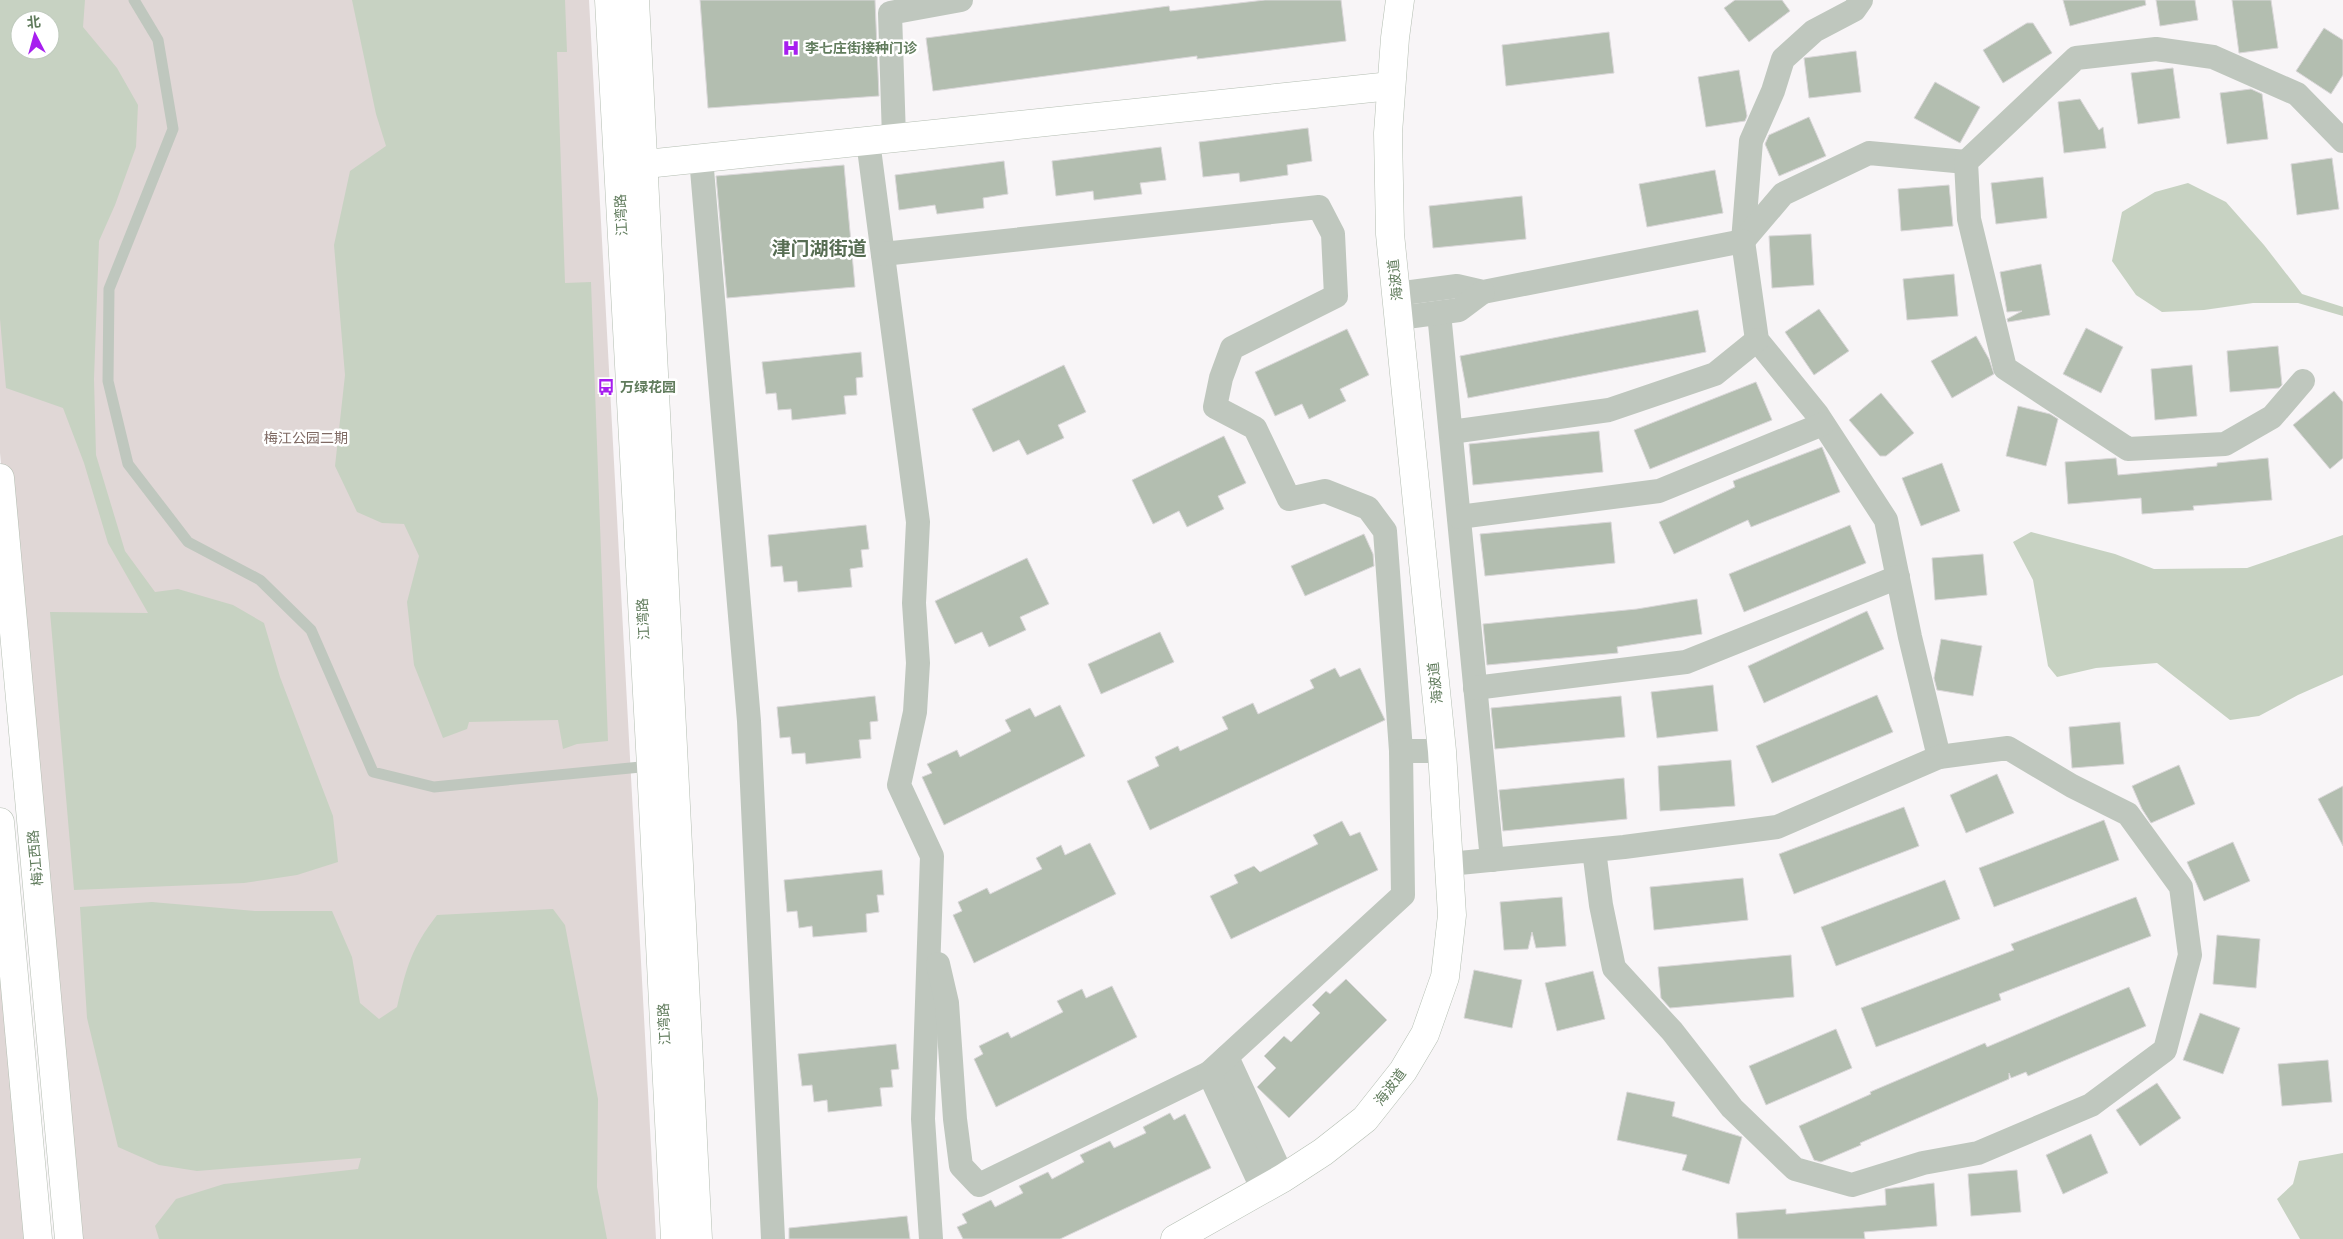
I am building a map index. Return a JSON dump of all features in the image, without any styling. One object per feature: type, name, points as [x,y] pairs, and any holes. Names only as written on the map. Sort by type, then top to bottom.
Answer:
[{"type":"main road","name":"江湾路","points":[[609,0],[652,766],[675,1239]]},
{"type":"main road","name":"江湾路","points":[[636,0],[698,1239]]},
{"type":"main road","name":"海波道","points":[[1175,1239],[1323,1152],[1365,1119],[1403,1071],[1425,1034],[1445,977],[1452,915],[1442,751],[1390,234],[1388,132],[1394,38],[1400,0]]},
{"type":"main road","points":[[618,167],[1391,86]]},
{"type":"main road","name":"梅江西路","points":[[0,478],[70,1239]]},
{"type":"main road","points":[[0,822],[38,1239]]},
{"type":"street","points":[[931,1239],[924,1119],[932,856],[899,785],[916,712],[918,664],[914,604],[918,522],[883,254],[881,139],[890,13],[961,0]]},
{"type":"street","points":[[1861,0],[1854,10],[1814,31],[1783,59],[1773,91],[1750,141],[1743,241],[1757,340],[1823,424],[1886,520],[1939,757]]},
{"type":"street","points":[[1398,306],[1457,286],[1483,292],[1743,241],[1783,194],[1869,153],[1966,162],[2076,58],[2156,50],[2213,57],[2297,94],[2343,142]]},
{"type":"street","points":[[701,158],[750,721],[773,1239]]},
{"type":"street","points":[[1966,162],[1969,219],[2005,368],[2128,448],[2225,444],[2272,417],[2303,381]]},
{"type":"street","points":[[883,254],[1319,207],[1332,234],[1336,296],[1232,348],[1221,378],[1215,407],[1255,428],[1289,499],[1325,490],[1368,508],[1385,530],[1401,752],[1403,895],[1209,1073],[979,1185],[961,1166],[955,1119],[946,1003],[931,929]]},
{"type":"street","points":[[1398,306],[1439,313],[1459,310],[1483,292]]},
{"type":"street","points":[[1439,313],[1492,860]]},
{"type":"street","points":[[1451,432],[1609,410],[1715,374],[1757,340]]},
{"type":"street","points":[[1459,517],[1659,491],[1823,424]]},
{"type":"street","points":[[1475,688],[1686,662],[1898,577]]},
{"type":"street","points":[[1449,864],[1594,850],[1777,827],[1939,757],[2008,748],[2072,786],[2128,814],[2181,886],[2190,955],[2166,1050],[2091,1105],[1978,1153],[1923,1163],[1852,1185],[1796,1169],[1732,1108],[1672,1031],[1614,968],[1601,905],[1594,850]]},
{"type":"street","points":[[1401,752],[1442,751]]},
{"type":"street","points":[[1227,1056],[1272,1183]]},
{"type":"street","points":[[1209,1073],[1272,1183]]},
{"type":"lane","points":[[134,0],[158,40],[173,130],[108,289],[108,381],[128,464],[188,542],[260,580],[311,630],[373,772],[434,787],[652,766]]},
{"type":"green space","name":"梅江公园二期","points":[[0,0],[589,0],[656,1239],[79,1239],[0,453]]},
{"type":"green space","points":[[0,970],[28,1239],[0,1239]]},
{"type":"shaded area","points":[[0,0],[85,0],[83,27],[117,68],[138,105],[136,147],[115,205],[99,241],[94,379],[96,455],[125,551],[155,592],[178,589],[233,605],[264,623],[280,677],[333,816],[338,862],[297,875],[244,883],[74,890],[50,612],[148,613],[108,543],[84,463],[63,408],[6,388],[0,319]]},
{"type":"shaded area","points":[[352,0],[565,0],[567,52],[557,52],[565,283],[591,282],[608,741],[577,744],[563,749],[558,720],[469,722],[467,729],[443,738],[414,665],[407,602],[419,556],[404,524],[382,523],[357,512],[335,466],[345,375],[334,245],[350,171],[386,146],[376,114]]},
{"type":"shaded area","points":[[2188,183],[2226,202],[2264,245],[2302,294],[2343,307],[2343,316],[2298,303],[2253,303],[2204,310],[2162,312],[2136,295],[2112,261],[2122,212],[2155,192]]},
{"type":"shaded area","points":[[2031,532],[2115,554],[2154,569],[2247,568],[2343,535],[2343,675],[2298,695],[2259,716],[2230,720],[2157,663],[2096,668],[2057,677],[2048,666],[2033,580],[2013,542]]},
{"type":"shaded area","points":[[152,902],[255,911],[332,911],[352,957],[360,1003],[379,1019],[397,1007],[411,958],[421,938],[437,915],[553,909],[565,925],[598,1099],[597,1187],[607,1239],[159,1239],[155,1226],[176,1199],[224,1184],[358,1169],[361,1158],[197,1171],[159,1165],[118,1147],[87,1018],[80,907]]},
{"type":"shaded area","points":[[2343,1153],[2343,1239],[2300,1239],[2277,1199],[2293,1184],[2299,1161]]},
{"type":"building","name":"李七庄街接种门诊","points":[[700,0],[875,0],[879,96],[708,108]]},
{"type":"building","points":[[1265,0],[1341,0],[1346,41],[1197,59],[1197,56],[933,91],[926,38],[1169,6],[1170,11]]},
{"type":"building","points":[[1735,0],[1782,0],[1790,11],[1749,42],[1724,8]]},
{"type":"building","points":[[2063,0],[2145,0],[2146,5],[2070,26]]},
{"type":"building","points":[[2156,0],[2195,0],[2198,20],[2160,26]]},
{"type":"building","points":[[2232,0],[2271,0],[2278,48],[2239,53]]},
{"type":"building","points":[[2027,23],[2033,23],[2052,53],[2003,83],[1983,50]]},
{"type":"building","points":[[2324,28],[2343,40],[2343,75],[2331,94],[2296,71]]},
{"type":"building","points":[[1609,32],[1614,73],[1506,86],[1502,45]]},
{"type":"building","points":[[1856,51],[1861,92],[1809,98],[1804,58]]},
{"type":"building","points":[[2173,68],[2180,118],[2138,124],[2131,73]]},
{"type":"building","points":[[1739,70],[1747,116],[1745,121],[1706,127],[1698,77]]},
{"type":"building","points":[[1935,82],[1980,107],[1960,143],[1914,118]]},
{"type":"building","points":[[2251,89],[2262,94],[2268,139],[2227,144],[2220,93]]},
{"type":"building","points":[[2080,99],[2099,130],[2103,127],[2106,148],[2064,153],[2058,102]]},
{"type":"building","points":[[1809,117],[1826,156],[1779,176],[1765,144],[1769,135]]},
{"type":"building","points":[[1308,128],[1312,161],[1287,165],[1288,175],[1240,182],[1239,173],[1203,177],[1199,142]]},
{"type":"building","points":[[1161,147],[1166,180],[1140,183],[1142,194],[1094,200],[1093,191],[1056,196],[1052,161]]},
{"type":"building","points":[[2332,158],[2339,209],[2297,215],[2291,164]]},
{"type":"building","points":[[1004,161],[1008,194],[983,198],[984,208],[937,214],[935,205],[899,210],[895,175]]},
{"type":"building","points":[[844,165],[855,287],[727,298],[716,176]]},
{"type":"building","points":[[1715,170],[1723,213],[1647,227],[1639,184]]},
{"type":"building","points":[[2043,177],[2047,218],[1996,224],[1991,183]]},
{"type":"building","points":[[1949,185],[1953,226],[1901,231],[1898,189]]},
{"type":"building","points":[[1522,196],[1526,239],[1433,248],[1429,206]]},
{"type":"building","points":[[1811,234],[1814,285],[1772,288],[1769,236]]},
{"type":"building","points":[[2041,264],[2050,315],[2008,322],[2007,319],[2022,311],[2007,312],[2000,272]]},
{"type":"building","points":[[1954,274],[1958,316],[1907,320],[1903,279]]},
{"type":"building","points":[[1819,309],[1849,351],[1814,375],[1785,332]]},
{"type":"building","points":[[1698,310],[1706,352],[1468,398],[1460,356]]},
{"type":"building","points":[[2086,328],[2123,347],[2101,393],[2063,374]]},
{"type":"building","points":[[1347,329],[1369,375],[1340,389],[1346,401],[1309,419],[1302,404],[1275,416],[1255,372]]},
{"type":"building","points":[[1976,336],[1989,359],[1994,374],[1952,398],[1931,361]]},
{"type":"building","points":[[2278,346],[2282,385],[2279,388],[2230,392],[2227,351]]},
{"type":"building","points":[[861,352],[863,377],[856,378],[857,395],[844,396],[846,414],[792,420],[791,409],[778,410],[776,393],[766,394],[762,362]]},
{"type":"building","points":[[1064,365],[1086,412],[1058,425],[1064,438],[1027,455],[1019,440],[993,452],[972,409]]},
{"type":"building","points":[[2192,365],[2197,416],[2155,420],[2151,369]]},
{"type":"building","points":[[1756,382],[1772,420],[1650,469],[1634,430]]},
{"type":"building","points":[[2334,391],[2343,402],[2343,458],[2330,469],[2293,425]]},
{"type":"building","points":[[1881,393],[1914,433],[1886,456],[1880,456],[1849,420]]},
{"type":"building","points":[[2018,406],[2050,414],[2058,419],[2046,466],[2006,456]]},
{"type":"building","points":[[1599,431],[1603,472],[1473,485],[1469,444]]},
{"type":"building","points":[[1224,436],[1246,483],[1218,496],[1224,509],[1187,527],[1179,511],[1153,524],[1132,480]]},
{"type":"building","points":[[1822,447],[1840,492],[1751,527],[1748,520],[1674,554],[1659,522],[1735,487],[1733,481]]},
{"type":"building","points":[[2116,458],[2118,475],[2217,466],[2217,463],[2268,458],[2272,500],[2193,506],[2194,510],[2142,514],[2141,498],[2068,504],[2065,462]]},
{"type":"building","points":[[1942,463],[1960,511],[1921,526],[1902,478]]},
{"type":"building","points":[[1611,522],[1615,563],[1485,576],[1480,534]]},
{"type":"building","points":[[866,525],[869,549],[861,550],[863,567],[850,569],[852,587],[798,592],[797,581],[784,582],[782,566],[771,567],[768,535]]},
{"type":"building","points":[[1850,525],[1866,563],[1744,612],[1729,574]]},
{"type":"building","points":[[1364,534],[1373,554],[1374,566],[1305,596],[1291,566]]},
{"type":"building","points":[[1983,554],[1987,595],[1935,600],[1932,558]]},
{"type":"building","points":[[1027,558],[1049,604],[1020,617],[1026,630],[989,647],[982,632],[955,644],[935,601]]},
{"type":"building","points":[[1697,599],[1702,634],[1617,647],[1618,653],[1487,665],[1483,624],[1637,609]]},
{"type":"building","points":[[1867,611],[1884,649],[1764,703],[1748,666]]},
{"type":"building","points":[[1160,632],[1174,662],[1101,694],[1088,664]]},
{"type":"building","points":[[1941,639],[1982,646],[1973,696],[1937,690],[1934,678]]},
{"type":"building","points":[[1335,668],[1340,677],[1360,668],[1385,720],[1150,830],[1127,781],[1159,766],[1155,757],[1178,746],[1180,751],[1228,729],[1222,717],[1253,703],[1258,714],[1314,688],[1310,680]]},
{"type":"building","points":[[1713,685],[1718,731],[1657,738],[1651,692]]},
{"type":"building","points":[[1877,695],[1893,732],[1772,783],[1756,746]]},
{"type":"building","points":[[875,696],[878,721],[870,722],[871,739],[859,740],[861,758],[806,764],[805,753],[792,754],[790,737],[780,738],[777,707]]},
{"type":"building","points":[[1621,696],[1625,737],[1495,749],[1491,708]]},
{"type":"building","points":[[1060,705],[1085,756],[944,825],[922,777],[932,773],[927,764],[957,750],[960,757],[1011,731],[1005,720],[1030,708],[1035,717]]},
{"type":"building","points":[[2120,722],[2124,764],[2072,768],[2069,727]]},
{"type":"building","points":[[1731,760],[1735,806],[1660,811],[1658,766]]},
{"type":"building","points":[[2179,765],[2195,804],[2151,823],[2142,809],[2132,786]]},
{"type":"building","points":[[1997,774],[2014,813],[1966,833],[1950,795]]},
{"type":"building","points":[[1624,778],[1627,819],[1503,831],[1499,790]]},
{"type":"building","points":[[2343,786],[2343,846],[2318,799]]},
{"type":"building","points":[[1904,807],[1919,846],[1794,894],[1779,854]]},
{"type":"building","points":[[2104,820],[2119,860],[1994,907],[1979,868]]},
{"type":"building","points":[[1342,821],[1350,836],[1360,832],[1378,870],[1231,939],[1210,896],[1238,883],[1234,875],[1254,866],[1260,872],[1318,844],[1313,835]]},
{"type":"building","points":[[2233,842],[2250,881],[2204,901],[2187,862]]},
{"type":"building","points":[[1090,843],[1116,894],[974,963],[953,915],[962,911],[958,902],[987,888],[990,894],[1042,869],[1036,858],[1061,845],[1065,855]]},
{"type":"building","points":[[882,870],[884,895],[877,895],[879,912],[866,914],[867,932],[813,937],[812,926],[799,928],[797,911],[787,912],[784,880]]},
{"type":"building","points":[[1743,878],[1748,920],[1654,930],[1650,887]]},
{"type":"building","points":[[1945,880],[1960,919],[1836,966],[1821,927]]},
{"type":"building","points":[[1562,897],[1566,946],[1536,948],[1532,932],[1528,949],[1504,950],[1500,902]]},
{"type":"building","points":[[2136,897],[2151,936],[1999,994],[2001,1000],[1876,1047],[1861,1008],[2014,950],[2011,944]]},
{"type":"building","points":[[2217,935],[2260,939],[2256,988],[2213,984]]},
{"type":"building","points":[[1791,955],[1794,997],[1670,1008],[1661,998],[1658,967]]},
{"type":"building","points":[[1474,970],[1522,980],[1512,1028],[1464,1018]]},
{"type":"building","points":[[1593,971],[1605,1019],[1557,1031],[1545,983]]},
{"type":"building","points":[[1346,979],[1387,1020],[1289,1118],[1257,1087],[1276,1068],[1264,1056],[1284,1036],[1291,1042],[1320,1013],[1312,1005],[1326,991],[1330,994]]},
{"type":"building","points":[[1112,986],[1137,1037],[996,1107],[974,1059],[983,1054],[979,1046],[1008,1032],[1011,1038],[1063,1012],[1057,1001],[1082,989],[1086,998]]},
{"type":"building","points":[[2129,987],[2146,1026],[2028,1076],[2026,1072],[2011,1078],[2009,1073],[2009,1079],[1860,1143],[1861,1145],[1821,1162],[1814,1160],[1799,1126],[1871,1094],[1870,1092],[1985,1043],[1987,1047]]},
{"type":"building","points":[[2200,1013],[2240,1028],[2223,1074],[2183,1060]]},
{"type":"building","points":[[1836,1029],[1852,1068],[1766,1105],[1749,1066]]},
{"type":"building","points":[[896,1044],[899,1069],[891,1070],[893,1087],[880,1088],[882,1106],[828,1112],[827,1100],[814,1102],[812,1085],[802,1086],[798,1054]]},
{"type":"building","points":[[2328,1060],[2332,1102],[2282,1106],[2278,1064]]},
{"type":"building","points":[[2157,1083],[2181,1118],[2140,1146],[2116,1110]]},
{"type":"building","points":[[1627,1092],[1675,1102],[1672,1116],[1742,1137],[1729,1184],[1682,1170],[1687,1155],[1617,1140]]},
{"type":"building","points":[[1170,1113],[1174,1120],[1185,1114],[1211,1168],[1060,1239],[963,1239],[957,1227],[967,1223],[962,1214],[991,1200],[995,1207],[1023,1193],[1019,1186],[1048,1172],[1052,1179],[1084,1162],[1080,1155],[1110,1141],[1114,1148],[1146,1133],[1143,1127]]},
{"type":"building","points":[[2091,1134],[2108,1173],[2063,1194],[2046,1155]]},
{"type":"building","points":[[2017,1170],[2021,1212],[1971,1216],[1968,1174]]},
{"type":"building","points":[[1934,1183],[1937,1226],[1864,1232],[1865,1239],[1738,1239],[1736,1213],[1786,1209],[1786,1214],[1886,1205],[1885,1189]]},
{"type":"building","points":[[907,1216],[910,1239],[789,1239],[789,1228]]},
{"type":"place","name":"李七庄街接种门诊","points":[[791,48]]},
{"type":"place","name":"万绿花园","points":[[606,387]]},
{"type":"district","name":"津门湖街道","points":[[819,248]]}]
